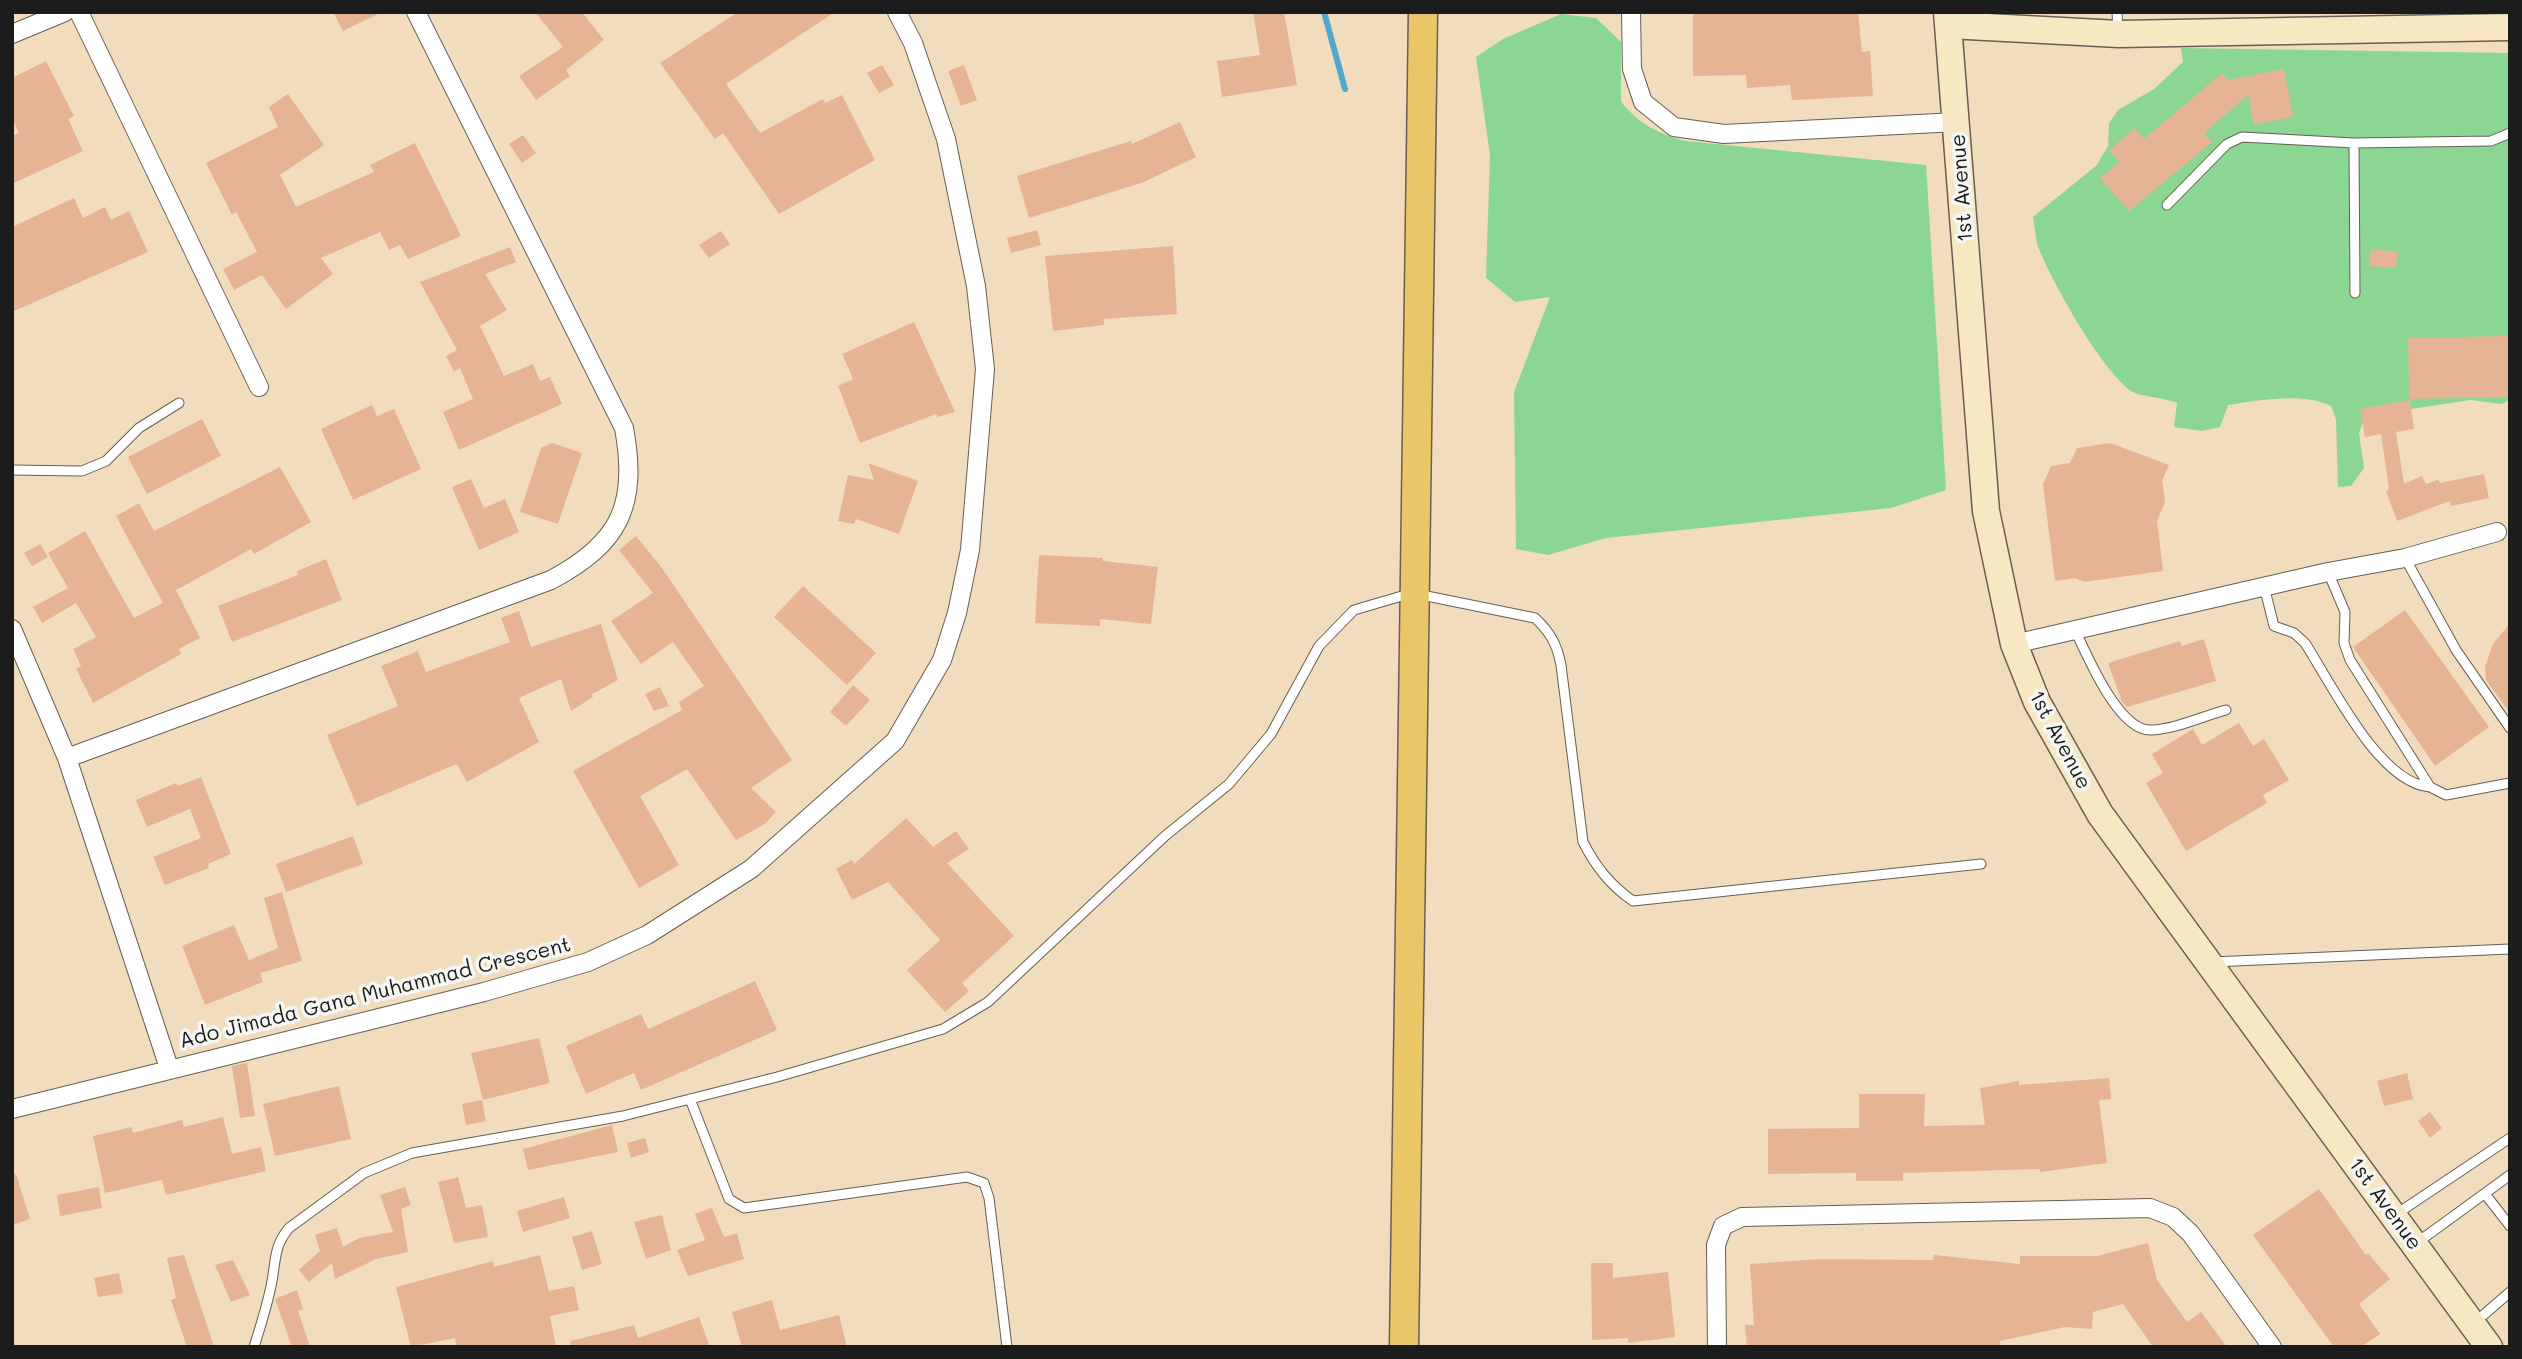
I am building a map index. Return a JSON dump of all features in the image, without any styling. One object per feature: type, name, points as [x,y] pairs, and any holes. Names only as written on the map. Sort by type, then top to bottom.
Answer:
[{"type":"main road","points":[[1404,1347],[1413,812],[1412,593],[1423,12]]},
{"type":"street","points":[[20,25],[65,12]]},
{"type":"street","points":[[79,12],[259,387]]},
{"type":"street","points":[[67,758],[551,579],[592,555],[619,519],[630,482],[631,463],[624,428],[416,12]]},
{"type":"street","name":"Ado Jimada Gana Muhammad Crescent","points":[[12,1109],[484,992],[588,962],[647,935],[751,869],[895,741],[942,660],[957,613],[970,550],[985,369],[976,286],[946,139],[913,43],[897,12]]},
{"type":"street","points":[[1631,12],[1632,69],[1643,102],[1674,127],[1724,134],[1956,121]]},
{"type":"street","points":[[1948,19],[2510,27]]},
{"type":"street","name":"1st Avenue","points":[[1948,19],[1986,511],[2014,644],[2037,702],[2101,814],[2489,1347]]},
{"type":"street","points":[[2014,644],[2264,586],[2405,558],[2497,532]]},
{"type":"street","name":"Ado Jimada Gana Muhammad Crescent","points":[[12,629],[67,758],[169,1068]]},
{"type":"street","points":[[1717,1347],[1716,1245],[1723,1226],[1742,1217],[2150,1208],[2173,1217],[2191,1234],[2272,1347]]},
{"type":"lane","points":[[2167,205],[2227,144],[2242,137],[2354,143],[2491,141],[2510,133]]},
{"type":"lane","points":[[2354,143],[2355,293]]},
{"type":"lane","points":[[12,470],[82,471],[106,461],[139,428],[179,403]]},
{"type":"lane","points":[[2405,558],[2456,650],[2510,728]]},
{"type":"lane","points":[[2328,572],[2345,612],[2344,643],[2350,660],[2430,787]]},
{"type":"lane","points":[[2264,586],[2274,626],[2294,633],[2305,643],[2378,758],[2415,786],[2430,787],[2446,795],[2510,783]]},
{"type":"lane","points":[[254,1347],[273,1278],[274,1253],[282,1236],[364,1173],[412,1153],[622,1116],[690,1099],[943,1029],[988,1002],[1166,835],[1230,784],[1271,734],[1319,646],[1354,610],[1412,593],[1535,618],[1547,630],[1557,645],[1561,665],[1583,842],[1593,861],[1614,887],[1633,901],[1981,864]]},
{"type":"lane","points":[[2075,630],[2119,710],[2137,726],[2152,730],[2226,710]]},
{"type":"lane","points":[[2207,962],[2510,949]]},
{"type":"lane","points":[[690,1099],[729,1199],[744,1208],[967,1177],[984,1183],[989,1198],[1007,1347]]},
{"type":"lane","points":[[2393,1216],[2510,1138]]},
{"type":"lane","points":[[2415,1244],[2510,1175]]},
{"type":"lane","points":[[2485,1194],[2510,1226]]},
{"type":"lane","points":[[2472,1325],[2510,1292]]},
{"type":"green space","points":[[1561,14],[1596,18],[1621,42],[1621,102],[1643,122],[1667,135],[1686,141],[1926,165],[1946,490],[1891,508],[1606,538],[1548,555],[1516,549],[1514,392],[1550,297],[1515,302],[1486,278],[1490,155],[1476,57],[1503,39]]},
{"type":"green space","points":[[2181,48],[2510,53],[2510,400],[2502,404],[2470,400],[2365,416],[2359,433],[2364,468],[2351,486],[2338,487],[2336,419],[2331,406],[2294,398],[2228,405],[2220,427],[2202,431],[2174,427],[2177,403],[2135,393],[2119,380],[2092,346],[2055,283],[2038,245],[2033,217],[2097,165],[2108,146],[2109,123],[2118,110],[2154,89],[2183,62]]},
{"type":"building","points":[[333,12],[382,12],[343,31]]},
{"type":"building","points":[[535,12],[582,12],[604,40],[566,70],[570,76],[536,100],[519,76],[563,47]]},
{"type":"building","points":[[738,12],[835,12],[726,84],[760,133],[823,99],[825,103],[842,95],[875,160],[779,214],[723,133],[715,139],[660,63]]},
{"type":"building","points":[[1253,12],[1284,12],[1297,85],[1222,97],[1217,61],[1260,55]]},
{"type":"building","points":[[1693,12],[1858,12],[1862,52],[1870,51],[1873,96],[1792,100],[1790,85],[1747,88],[1746,75],[1693,76]]},
{"type":"building","points":[[46,61],[74,116],[68,119],[83,151],[12,184],[12,136],[19,133],[12,118],[12,78]]},
{"type":"building","points":[[882,65],[894,85],[879,93],[867,73]]},
{"type":"building","points":[[964,65],[977,100],[961,106],[948,71]]},
{"type":"building","points":[[2284,69],[2293,117],[2254,125],[2248,95],[2204,133],[2212,142],[2129,211],[2100,178],[2120,162],[2109,150],[2135,128],[2144,139],[2222,73],[2228,80]]},
{"type":"building","points":[[288,94],[324,145],[280,175],[296,207],[374,172],[370,165],[415,143],[461,236],[408,259],[400,245],[389,250],[380,232],[321,258],[333,274],[286,309],[262,275],[234,290],[223,269],[257,252],[236,212],[232,215],[206,163],[278,127],[269,107]]},
{"type":"building","points":[[1180,122],[1196,157],[1144,182],[1029,218],[1017,176],[1131,141],[1132,144]]},
{"type":"building","points":[[523,135],[536,153],[522,163],[509,144]]},
{"type":"building","points":[[74,198],[83,218],[105,207],[111,220],[129,211],[148,252],[12,312],[12,227]]},
{"type":"building","points":[[1037,230],[1041,245],[1011,253],[1007,238]]},
{"type":"building","points":[[721,231],[730,244],[709,258],[699,245]]},
{"type":"building","points":[[1173,246],[1177,314],[1104,319],[1104,325],[1053,331],[1045,256]]},
{"type":"building","points":[[510,247],[516,262],[485,274],[507,310],[480,326],[504,376],[533,364],[540,381],[550,377],[562,404],[459,450],[443,412],[473,399],[460,368],[454,372],[446,356],[457,350],[420,282]]},
{"type":"building","points":[[2371,249],[2398,252],[2396,268],[2369,266]]},
{"type":"building","points":[[914,322],[955,412],[937,417],[936,414],[860,443],[838,386],[853,379],[842,354]]},
{"type":"building","points":[[2510,336],[2510,397],[2409,399],[2408,338]]},
{"type":"building","points":[[2410,400],[2414,429],[2396,432],[2404,484],[2422,476],[2426,484],[2484,474],[2489,498],[2451,506],[2450,501],[2397,521],[2386,491],[2389,489],[2381,434],[2365,437],[2360,409]]},
{"type":"building","points":[[372,405],[377,416],[394,409],[421,469],[353,500],[321,429]]},
{"type":"building","points":[[202,419],[221,456],[147,494],[128,457]]},
{"type":"building","points":[[552,443],[582,453],[558,524],[520,512],[541,448]]},
{"type":"building","points":[[2110,443],[2169,465],[2162,481],[2165,502],[2157,521],[2163,571],[2084,582],[2075,578],[2055,581],[2043,484],[2051,466],[2070,463],[2077,448]]},
{"type":"building","points":[[868,463],[918,481],[899,534],[856,519],[854,524],[838,521],[848,475],[874,480]]},
{"type":"building","points":[[280,467],[311,522],[254,554],[251,549],[176,590],[200,638],[179,649],[181,654],[93,703],[76,669],[81,666],[73,649],[96,637],[76,603],[42,623],[33,607],[68,588],[48,553],[85,531],[134,618],[163,603],[116,516],[139,503],[154,531]]},
{"type":"building","points":[[471,479],[484,508],[505,499],[519,532],[479,550],[452,487]]},
{"type":"building","points":[[636,536],[662,568],[792,760],[751,788],[776,812],[765,824],[736,840],[687,769],[640,796],[679,865],[639,888],[573,771],[682,710],[679,702],[704,686],[673,642],[641,664],[611,621],[653,593],[619,550]]},
{"type":"building","points":[[40,544],[48,557],[32,566],[24,553]]},
{"type":"building","points":[[1039,555],[1103,558],[1103,561],[1158,567],[1151,624],[1100,619],[1100,626],[1035,623]]},
{"type":"building","points":[[326,559],[342,600],[232,642],[218,606],[298,575],[297,571]]},
{"type":"building","points":[[803,586],[876,653],[847,685],[774,617]]},
{"type":"building","points":[[2405,610],[2489,727],[2435,766],[2353,647]]},
{"type":"building","points":[[519,611],[531,647],[601,624],[618,680],[592,694],[593,697],[571,711],[561,679],[519,698],[539,742],[467,782],[457,764],[357,806],[327,735],[398,706],[381,666],[418,651],[426,672],[510,642],[501,618]]},
{"type":"building","points":[[2510,623],[2510,713],[2486,680],[2485,667],[2493,644]]},
{"type":"building","points":[[2204,639],[2216,681],[2127,707],[2122,702],[2108,663],[2180,641],[2182,646]]},
{"type":"building","points":[[853,685],[870,700],[846,726],[830,712]]},
{"type":"building","points":[[660,687],[669,706],[654,711],[645,694]]},
{"type":"building","points":[[2239,723],[2253,746],[2264,739],[2289,780],[2263,795],[2267,803],[2186,851],[2146,783],[2163,773],[2152,754],[2193,729],[2202,745]]},
{"type":"building","points":[[201,777],[231,854],[208,864],[209,868],[165,885],[153,857],[201,838],[190,809],[147,827],[136,800],[176,783],[178,786]]},
{"type":"building","points":[[906,818],[933,847],[956,831],[969,849],[947,863],[1014,936],[962,983],[969,991],[945,1012],[907,970],[940,940],[888,882],[852,900],[836,869],[852,860],[854,864]]},
{"type":"building","points":[[353,836],[363,864],[286,892],[276,864]]},
{"type":"building","points":[[282,892],[302,961],[260,973],[263,982],[205,1005],[182,946],[234,925],[249,960],[278,948],[264,898]]},
{"type":"building","points":[[755,981],[777,1030],[641,1090],[634,1073],[586,1094],[566,1046],[641,1014],[648,1029]]},
{"type":"building","points":[[539,1038],[550,1083],[483,1100],[471,1053]]},
{"type":"building","points":[[247,1063],[255,1116],[240,1118],[232,1066]]},
{"type":"building","points":[[2407,1073],[2413,1099],[2384,1106],[2377,1081]]},
{"type":"building","points":[[2109,1078],[2111,1099],[2099,1100],[2107,1163],[2040,1172],[2040,1169],[1903,1173],[1903,1181],[1856,1181],[1856,1173],[1768,1174],[1768,1129],[1859,1128],[1859,1094],[1925,1094],[1924,1126],[1985,1125],[1980,1088],[2019,1081],[2019,1085]]},
{"type":"building","points":[[339,1086],[351,1139],[275,1156],[263,1104]]},
{"type":"building","points":[[482,1100],[486,1121],[466,1125],[462,1104]]},
{"type":"building","points":[[2430,1112],[2442,1128],[2430,1138],[2418,1121]]},
{"type":"building","points":[[223,1117],[232,1154],[261,1147],[266,1171],[166,1195],[162,1180],[105,1193],[93,1136],[132,1127],[133,1133],[182,1120],[184,1127]]},
{"type":"building","points":[[612,1125],[618,1152],[528,1170],[523,1149]]},
{"type":"building","points":[[645,1138],[649,1152],[631,1158],[627,1143]]},
{"type":"building","points":[[16,1174],[30,1219],[12,1225],[12,1175]]},
{"type":"building","points":[[458,1177],[466,1208],[482,1205],[488,1237],[454,1243],[438,1182]]},
{"type":"building","points":[[99,1187],[102,1208],[60,1216],[57,1195]]},
{"type":"building","points":[[405,1187],[411,1205],[401,1209],[408,1252],[376,1259],[335,1279],[332,1263],[309,1282],[299,1270],[320,1251],[315,1235],[337,1228],[343,1247],[359,1238],[393,1232],[380,1195]]},
{"type":"building","points":[[2319,1189],[2366,1255],[2368,1253],[2390,1279],[2359,1304],[2380,1334],[2361,1347],[2334,1347],[2253,1235]]},
{"type":"building","points":[[564,1197],[570,1218],[523,1232],[517,1211]]},
{"type":"building","points":[[712,1208],[724,1237],[737,1233],[744,1259],[688,1276],[677,1250],[705,1240],[695,1214]]},
{"type":"building","points":[[662,1215],[671,1250],[646,1259],[634,1222]]},
{"type":"building","points":[[592,1231],[602,1264],[582,1270],[572,1237]]},
{"type":"building","points":[[2148,1243],[2157,1280],[2187,1322],[2201,1312],[2227,1347],[2153,1347],[2123,1304],[2093,1312],[2092,1329],[2065,1327],[2000,1341],[2001,1347],[1747,1347],[1745,1325],[1754,1325],[1750,1264],[1821,1259],[1933,1260],[1934,1255],[2020,1264],[2020,1256],[2097,1256]]},
{"type":"building","points":[[184,1255],[214,1347],[187,1347],[171,1300],[176,1298],[167,1258]]},
{"type":"building","points":[[540,1255],[549,1291],[574,1286],[579,1310],[550,1316],[556,1347],[457,1347],[455,1338],[411,1347],[396,1287],[493,1261],[494,1267]]},
{"type":"building","points":[[233,1260],[250,1295],[231,1302],[215,1265]]},
{"type":"building","points":[[1591,1263],[1613,1263],[1613,1278],[1668,1272],[1675,1337],[1628,1343],[1628,1338],[1592,1340]]},
{"type":"building","points":[[119,1273],[123,1293],[98,1297],[94,1278]]},
{"type":"building","points":[[297,1290],[303,1309],[298,1311],[310,1347],[292,1347],[275,1299]]},
{"type":"building","points":[[772,1300],[780,1330],[839,1315],[847,1347],[742,1347],[732,1312]]},
{"type":"building","points":[[699,1317],[710,1347],[571,1347],[570,1341],[634,1325],[638,1338]]},
{"type":"waterway","points":[[1324,12],[1345,89]]}]
